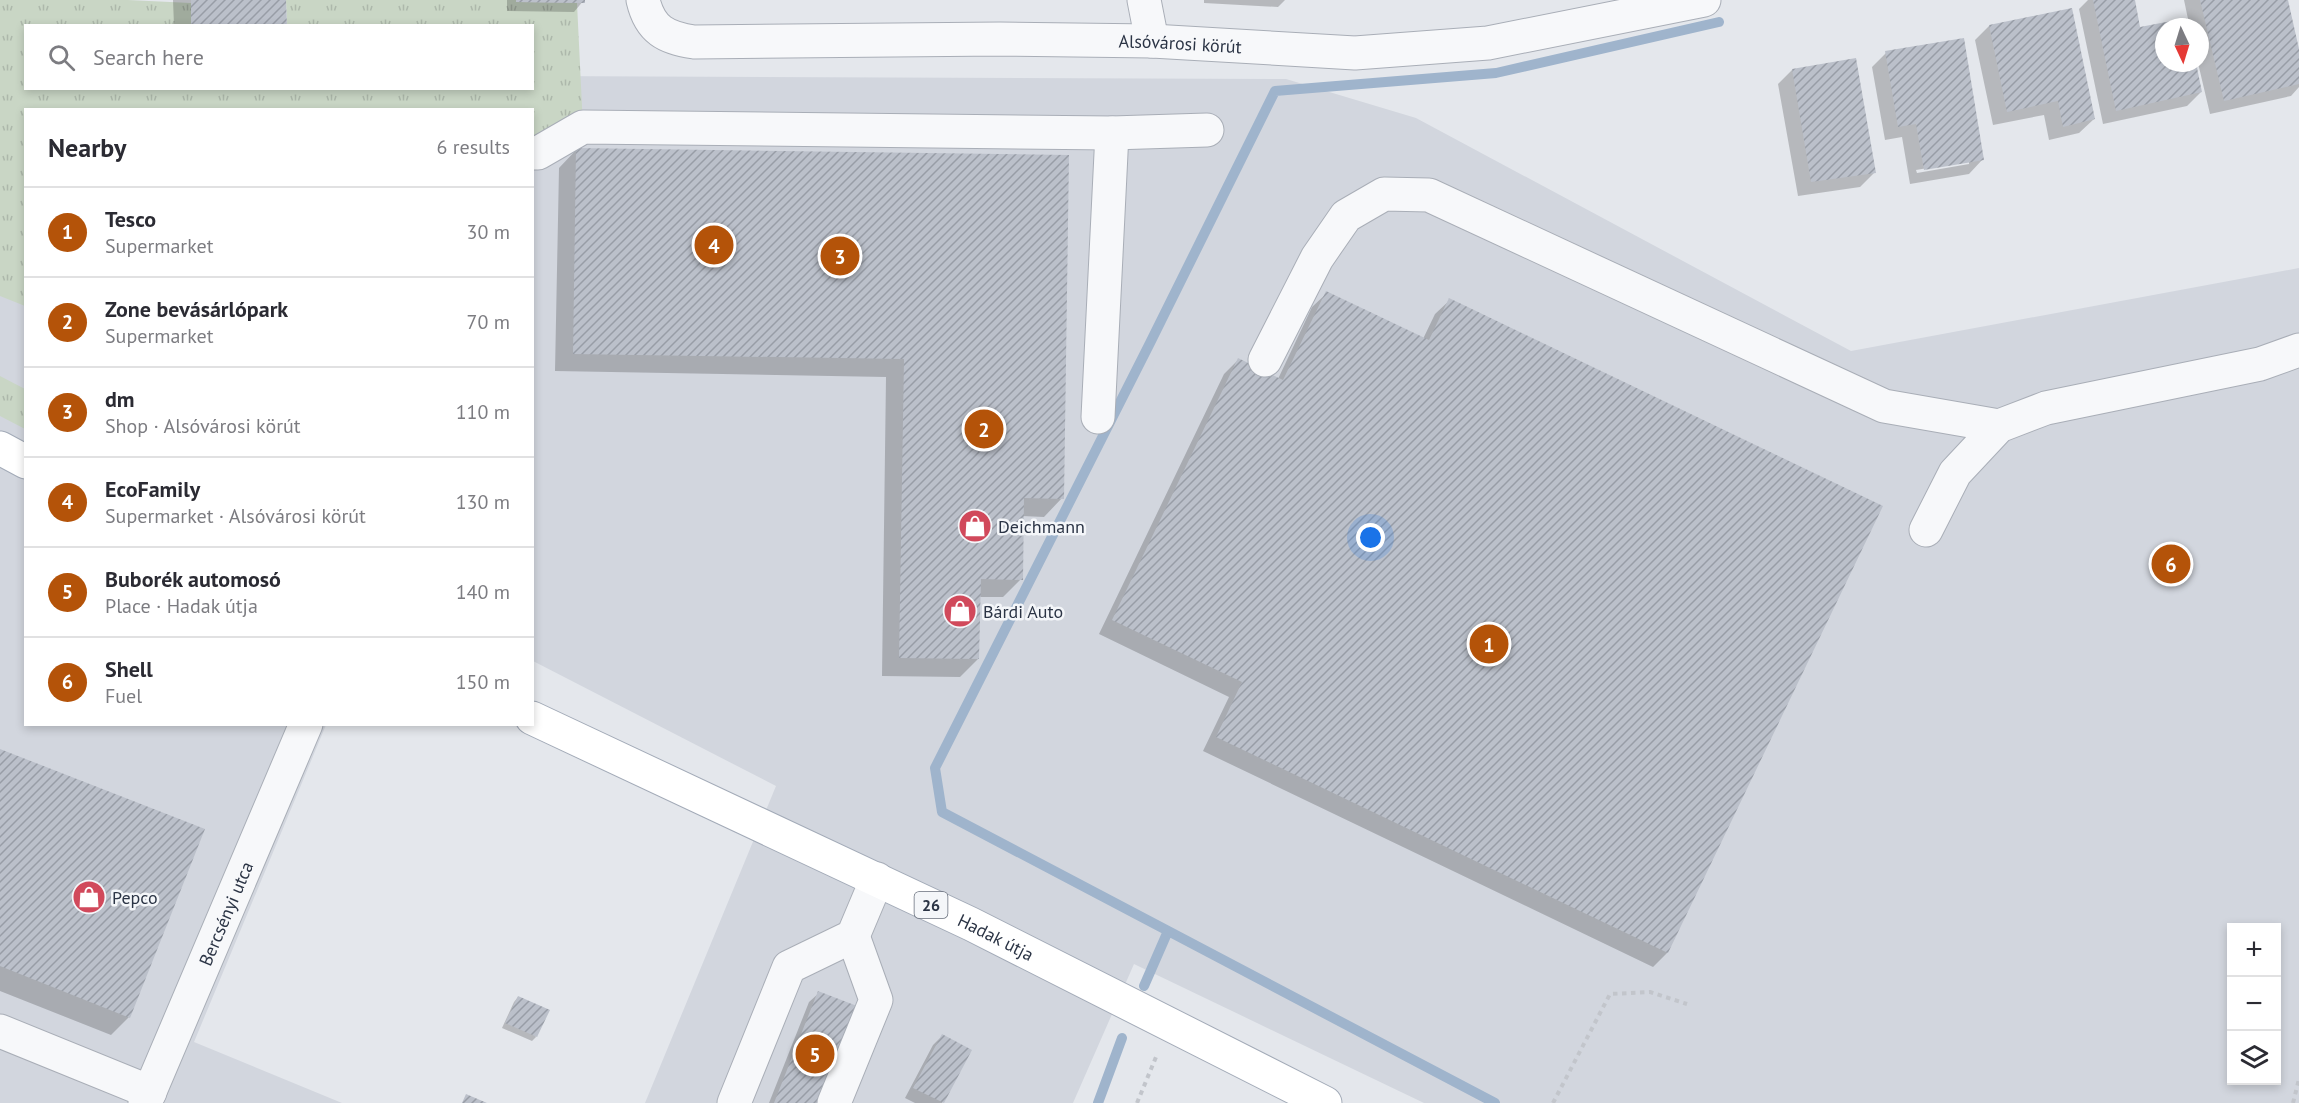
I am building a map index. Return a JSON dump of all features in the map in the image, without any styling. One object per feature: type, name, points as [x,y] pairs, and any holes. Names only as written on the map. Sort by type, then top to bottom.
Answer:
[{"type":"main road","points":[[0,448],[24,461]]},
{"type":"main road","name":"Hadak útja","points":[[534,719],[877,879],[1325,1103]]},
{"type":"street","points":[[1144,0],[1152,41]]},
{"type":"street","name":"Alsóvárosi körút","points":[[649,14],[673,39],[694,42],[1000,39],[1152,41],[1355,53],[1488,43],[1704,0]]},
{"type":"street","points":[[534,153],[538,153],[583,127],[1112,133],[1207,130]]},
{"type":"street","points":[[1098,417],[1112,133]]},
{"type":"street","points":[[1265,360],[1317,258],[1346,216],[1384,194],[1430,195],[1884,406],[1999,426]]},
{"type":"street","points":[[1926,530],[1955,473],[1999,426],[2046,408],[2260,364],[2299,350]]},
{"type":"street","points":[[2260,364],[2299,363]]},
{"type":"street","name":"Bercsényi utca","points":[[148,1097],[305,726]]},
{"type":"street","points":[[734,1103],[789,967],[853,936],[877,879]]},
{"type":"street","points":[[834,1103],[876,1000],[853,936]]},
{"type":"street","points":[[0,1031],[148,1097]]},
{"type":"path","points":[[1553,1103],[1610,994],[1650,992],[1687,1004]]},
{"type":"path","points":[[1137,1103],[1169,1025]]},
{"type":"path","points":[[2293,1103],[2299,1079]]},
{"type":"shaded area","points":[[534,76],[1286,79],[1416,118],[1851,351],[2299,268],[2299,1103],[1424,1103],[1134,964],[1073,1103],[645,1103],[776,786],[534,662],[534,108],[24,108],[24,726],[326,726],[194,1042],[342,1103],[0,1103],[0,112],[24,90],[534,90]]},
{"type":"green space","points":[[0,0],[128,0],[191,3],[191,24],[24,24],[24,90],[534,90],[534,24],[287,24],[286,0],[516,0],[517,2],[577,3],[583,127],[534,142],[534,108],[24,108],[24,306],[0,296]]},
{"type":"green space","points":[[0,376],[24,388],[24,428],[0,416]]},
{"type":"building","points":[[191,0],[286,0],[287,24],[191,24]]},
{"type":"building","points":[[516,0],[585,0],[585,3],[516,2]]},
{"type":"building","points":[[2093,0],[2135,0],[2140,27],[2155,24],[2155,72],[2198,72],[2202,92],[2116,111]]},
{"type":"building","points":[[2200,0],[2288,0],[2299,49],[2299,84],[2224,101],[2209,38],[2209,18],[2204,18]]},
{"type":"building","points":[[2072,8],[2095,119],[2063,127],[2058,101],[2007,112],[1989,25]]},
{"type":"building","points":[[1964,38],[1984,160],[1924,170],[1916,124],[1898,127],[1885,51]]},
{"type":"building","points":[[1856,58],[1876,173],[1811,182],[1792,69]]},
{"type":"building","points":[[576,148],[1069,155],[1064,499],[1024,498],[1023,580],[981,579],[979,659],[899,658],[904,359],[573,354]]},
{"type":"building","points":[[1326,291],[1429,340],[1449,298],[1883,506],[1668,953],[1216,737],[1242,682],[1112,620],[1238,358],[1283,380]]},
{"type":"building","name":"Pepco","points":[[0,749],[205,829],[130,1018],[0,966]]},
{"type":"building","points":[[818,991],[857,1006],[818,1103],[774,1103]]},
{"type":"building","points":[[518,996],[550,1010],[537,1037],[505,1023]]},
{"type":"building","points":[[942,1034],[972,1050],[944,1103],[913,1088]]},
{"type":"building","points":[[466,1094],[487,1103],[462,1103]]},
{"type":"waterway","points":[[1495,1103],[942,812],[935,768],[1275,91],[1496,73],[1719,22]]},
{"type":"waterway","points":[[1144,986],[1168,931]]},
{"type":"waterway","points":[[1098,1103],[1122,1038]]},
{"type":"place","name":"EcoFamily","points":[[714,245]]},
{"type":"place","name":"dm","points":[[840,256]]},
{"type":"place","name":"Zone bevásárlópark","points":[[984,429]]},
{"type":"place","name":"Deichmann","points":[[975,526]]},
{"type":"place","name":"Shell","points":[[2171,564]]},
{"type":"place","name":"Bárdi Auto","points":[[960,611]]},
{"type":"place","name":"Tesco","points":[[1489,644]]},
{"type":"place","name":"Pepco","points":[[89,897]]},
{"type":"place","name":"Buborék automosó","points":[[815,1054]]}]
